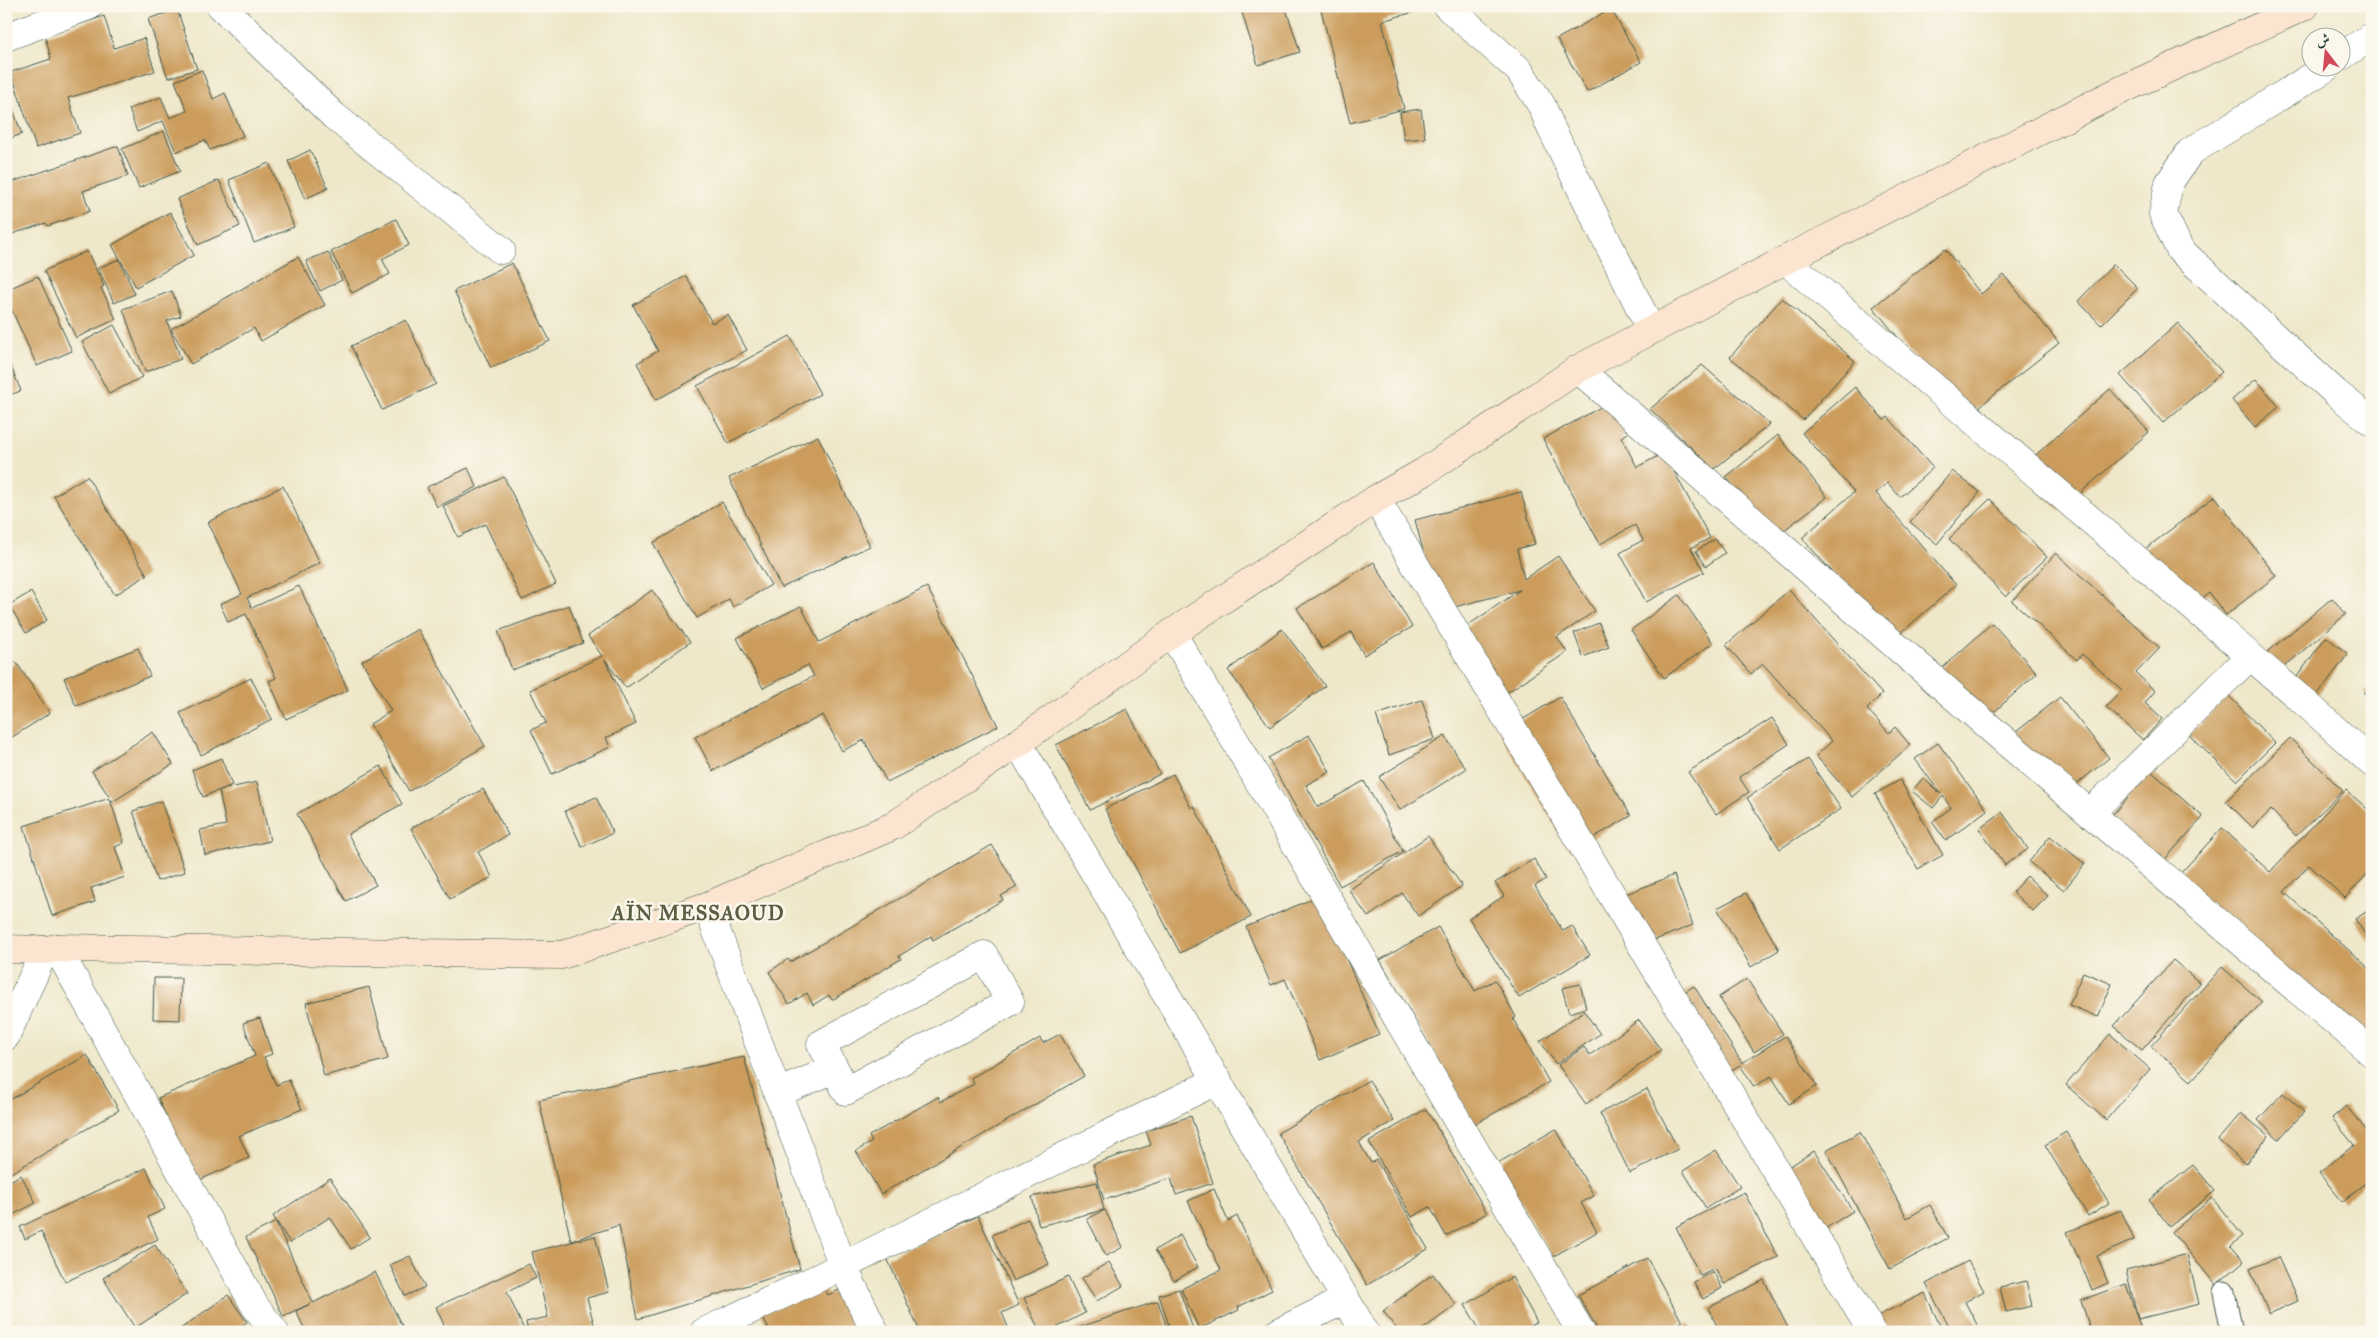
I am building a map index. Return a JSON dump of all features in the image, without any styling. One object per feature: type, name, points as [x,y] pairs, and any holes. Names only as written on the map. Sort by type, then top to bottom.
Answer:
[{"type":"main road","points":[[6,949],[562,955],[707,906],[893,826],[1018,744],[1172,633],[1376,499],[1424,472],[1578,369],[1785,260],[2117,92],[2305,6]]},
{"type":"street","points":[[6,37],[89,6]]},
{"type":"street","points":[[221,6],[334,116],[502,250]]},
{"type":"street","points":[[1447,6],[1519,70],[1542,106],[1551,128],[1651,330]]},
{"type":"street","points":[[2350,50],[2372,36]]},
{"type":"street","points":[[2310,78],[2190,152],[2169,183],[2163,214],[2180,250],[2336,393],[2372,422]]},
{"type":"street","points":[[1785,260],[2250,656],[2372,763]]},
{"type":"street","points":[[1578,369],[2090,813],[2372,1053]]},
{"type":"street","points":[[1376,499],[1872,1332]]},
{"type":"street","points":[[1172,633],[1581,1332]]},
{"type":"street","points":[[2090,813],[2250,656]]},
{"type":"street","points":[[1018,744],[1365,1332]]},
{"type":"street","points":[[707,906],[843,1266],[875,1332]]},
{"type":"street","points":[[6,1036],[51,949]]},
{"type":"street","points":[[51,949],[255,1306],[275,1332]]},
{"type":"street","points":[[984,955],[1010,1002],[846,1091],[834,1069],[821,1044],[984,955]]},
{"type":"street","points":[[778,1094],[834,1069]]},
{"type":"street","points":[[704,1332],[749,1323],[843,1266],[1218,1080]]},
{"type":"street","points":[[1279,1332],[1346,1300]]},
{"type":"lane","points":[[2224,1292],[2232,1332]]},
{"type":"building","points":[[1240,6],[1285,6],[1300,52],[1258,65]]},
{"type":"building","points":[[1320,6],[1412,6],[1414,12],[1382,21],[1404,109],[1350,123]]},
{"type":"building","points":[[177,9],[197,69],[168,78],[148,19]]},
{"type":"building","points":[[1611,9],[1641,62],[1587,92],[1557,39]]},
{"type":"building","points":[[104,16],[114,48],[144,38],[155,71],[68,98],[80,133],[36,148],[11,72],[51,59],[45,36]]},
{"type":"building","points":[[202,70],[213,99],[225,93],[243,136],[210,150],[205,140],[176,152],[163,121],[137,132],[129,109],[161,97],[170,118],[187,111],[175,81]]},
{"type":"building","points":[[6,91],[22,134],[6,140]]},
{"type":"building","points":[[1421,109],[1425,138],[1404,140],[1400,112]]},
{"type":"building","points":[[164,131],[180,171],[139,188],[122,149]]},
{"type":"building","points":[[118,146],[128,176],[83,191],[90,211],[48,226],[46,223],[6,236],[6,184]]},
{"type":"building","points":[[310,150],[328,188],[305,199],[288,161]]},
{"type":"building","points":[[269,163],[294,227],[254,243],[229,180]]},
{"type":"building","points":[[219,180],[240,226],[198,245],[177,199]]},
{"type":"building","points":[[170,212],[194,255],[136,287],[112,245]]},
{"type":"building","points":[[396,219],[409,245],[382,259],[390,274],[352,293],[331,252]]},
{"type":"building","points":[[1945,249],[1981,294],[2004,275],[2059,343],[1964,419],[1873,307]]},
{"type":"building","points":[[87,251],[104,286],[101,288],[116,319],[76,338],[44,271]]},
{"type":"building","points":[[328,252],[342,280],[320,291],[306,261]]},
{"type":"building","points":[[298,257],[325,305],[261,341],[254,328],[191,364],[171,329]]},
{"type":"building","points":[[119,259],[135,294],[114,303],[98,268]]},
{"type":"building","points":[[512,263],[550,341],[491,368],[454,291]]},
{"type":"building","points":[[2114,264],[2138,288],[2101,325],[2078,301]]},
{"type":"building","points":[[38,276],[72,351],[37,366],[6,297],[6,290]]},
{"type":"building","points":[[686,276],[712,323],[728,315],[747,350],[656,400],[637,363],[658,351],[633,305]]},
{"type":"building","points":[[172,291],[181,316],[167,321],[181,359],[145,372],[123,309]]},
{"type":"building","points":[[1782,298],[1855,361],[1803,420],[1730,357]]},
{"type":"building","points":[[406,320],[436,384],[382,410],[351,346]]},
{"type":"building","points":[[2178,323],[2222,372],[2163,423],[2120,375]]},
{"type":"building","points":[[114,325],[142,377],[109,394],[82,342]]},
{"type":"building","points":[[790,336],[820,394],[728,443],[697,386]]},
{"type":"building","points":[[8,359],[21,391],[6,396],[6,360]]},
{"type":"building","points":[[1702,365],[1770,424],[1714,469],[1650,409]]},
{"type":"building","points":[[2256,379],[2279,407],[2255,427],[2232,400]]},
{"type":"building","points":[[1855,387],[1884,420],[1888,417],[1933,468],[1900,497],[1888,483],[1876,493],[1956,585],[1893,640],[1802,538],[1854,492],[1802,433]]},
{"type":"building","points":[[2110,389],[2149,432],[2060,511],[2021,468]]},
{"type":"building","points":[[1610,402],[1628,433],[1621,437],[1637,467],[1664,453],[1710,538],[1691,548],[1704,572],[1646,602],[1620,553],[1643,540],[1635,525],[1600,544],[1543,439]]},
{"type":"building","points":[[1778,435],[1827,497],[1774,538],[1726,477]]},
{"type":"building","points":[[818,436],[870,546],[781,588],[729,478]]},
{"type":"building","points":[[468,468],[477,487],[437,507],[427,487]]},
{"type":"building","points":[[1952,471],[1980,492],[1937,544],[1910,522]]},
{"type":"building","points":[[87,476],[147,575],[115,595],[54,496]]},
{"type":"building","points":[[504,477],[556,584],[522,600],[485,524],[458,537],[443,506]]},
{"type":"building","points":[[283,486],[320,563],[247,598],[252,608],[299,586],[348,690],[286,719],[269,681],[276,678],[246,614],[228,622],[220,604],[242,594],[208,522]]},
{"type":"building","points":[[1521,492],[1535,544],[1517,549],[1524,579],[1558,556],[1595,611],[1557,637],[1567,652],[1499,698],[1455,634],[1520,590],[1439,611],[1415,520]]},
{"type":"building","points":[[2215,496],[2276,576],[2226,615],[2209,593],[2189,608],[2145,549]]},
{"type":"building","points":[[1990,499],[2047,557],[2006,597],[1949,539]]},
{"type":"building","points":[[722,502],[771,585],[733,607],[729,599],[697,618],[653,543]]},
{"type":"building","points":[[1715,539],[1725,553],[1706,566],[1696,551]]},
{"type":"building","points":[[2056,553],[2160,648],[2136,673],[2155,691],[2145,703],[2162,719],[2143,740],[2106,707],[2122,690],[2082,654],[2077,660],[2012,601]]},
{"type":"building","points":[[1374,562],[1412,627],[1364,655],[1351,632],[1322,649],[1297,608]]},
{"type":"building","points":[[927,587],[998,726],[887,782],[864,740],[842,751],[823,715],[713,771],[695,737],[814,676],[808,665],[763,688],[737,638],[801,606],[819,642]]},
{"type":"building","points":[[652,590],[690,642],[626,688],[605,660],[636,724],[606,738],[610,747],[552,774],[531,730],[546,723],[530,690],[602,656],[588,636]]},
{"type":"building","points":[[1789,590],[1882,694],[1867,709],[1889,733],[1895,727],[1910,745],[1852,797],[1816,756],[1832,741],[1763,664],[1751,674],[1726,645]]},
{"type":"building","points":[[31,592],[47,620],[26,633],[9,605]]},
{"type":"building","points":[[1679,595],[1713,643],[1664,678],[1631,630]]},
{"type":"building","points":[[2332,598],[2346,614],[2277,673],[2263,656]]},
{"type":"building","points":[[569,605],[583,643],[512,670],[498,631]]},
{"type":"building","points":[[1599,623],[1609,647],[1583,657],[1574,633]]},
{"type":"building","points":[[1992,623],[2037,673],[1983,722],[1938,672]]},
{"type":"building","points":[[418,629],[485,746],[409,791],[370,724],[391,711],[362,661]]},
{"type":"building","points":[[1282,629],[1325,686],[1270,727],[1228,670]]},
{"type":"building","points":[[2326,637],[2348,654],[2310,705],[2288,689]]},
{"type":"building","points":[[138,648],[150,676],[76,706],[64,678]]},
{"type":"building","points":[[16,662],[50,713],[6,741],[6,668]]},
{"type":"building","points":[[251,678],[272,719],[201,755],[180,713]]},
{"type":"building","points":[[2372,685],[2372,701],[2364,693]]},
{"type":"building","points":[[2228,695],[2275,743],[2237,781],[2189,735]]},
{"type":"building","points":[[1560,697],[1631,816],[1570,851],[1500,733]]},
{"type":"building","points":[[2060,697],[2109,758],[2056,801],[2006,740]]},
{"type":"building","points":[[1422,700],[1435,739],[1389,755],[1376,715]]},
{"type":"building","points":[[1127,709],[1160,774],[1090,810],[1056,745]]},
{"type":"building","points":[[1772,718],[1789,744],[1739,777],[1749,792],[1716,814],[1688,772]]},
{"type":"building","points":[[153,732],[173,764],[112,802],[110,799],[124,843],[115,847],[125,877],[91,888],[95,902],[52,916],[24,826],[110,798],[92,771]]},
{"type":"building","points":[[1309,735],[1330,772],[1306,785],[1318,807],[1364,781],[1403,851],[1340,886],[1268,758]]},
{"type":"building","points":[[1445,736],[1466,769],[1400,810],[1379,777]]},
{"type":"building","points":[[2290,738],[2343,791],[2296,836],[2271,810],[2253,828],[2226,801]]},
{"type":"building","points":[[1938,743],[1987,810],[1946,841],[1932,822],[1951,808],[1943,796],[1933,808],[1912,791],[1923,778],[1941,794],[1915,759]]},
{"type":"building","points":[[221,758],[232,785],[220,790],[257,782],[270,841],[205,855],[200,830],[226,825],[219,790],[203,797],[192,770]]},
{"type":"building","points":[[1808,759],[1841,809],[1780,849],[1747,798]]},
{"type":"building","points":[[381,766],[402,804],[348,834],[376,885],[346,901],[297,814]]},
{"type":"building","points":[[2151,771],[2203,817],[2158,867],[2106,822]]},
{"type":"building","points":[[1173,774],[1191,808],[1194,806],[1251,917],[1180,953],[1105,809]]},
{"type":"building","points":[[1900,780],[1943,855],[1918,869],[1875,794]]},
{"type":"building","points":[[483,789],[508,835],[478,852],[492,877],[450,899],[411,828]]},
{"type":"building","points":[[2346,790],[2372,813],[2372,869],[2345,898],[2309,865],[2284,892],[2372,971],[2372,1060],[2178,876],[2222,828],[2270,872]]},
{"type":"building","points":[[596,797],[613,833],[582,847],[565,811]]},
{"type":"building","points":[[161,801],[185,872],[157,881],[133,811]]},
{"type":"building","points":[[2002,812],[2028,849],[2005,865],[1979,829]]},
{"type":"building","points":[[1428,836],[1462,886],[1418,916],[1402,893],[1368,917],[1349,890]]},
{"type":"building","points":[[2050,836],[2085,864],[2064,890],[2029,862]]},
{"type":"building","points":[[992,845],[1017,887],[1001,896],[1003,900],[933,940],[931,936],[899,956],[901,959],[832,1000],[829,995],[813,1005],[807,993],[789,1004],[769,972],[788,959],[790,962]]},
{"type":"building","points":[[1534,859],[1546,879],[1535,886],[1563,931],[1572,926],[1590,955],[1519,998],[1469,918],[1504,896],[1495,883]]},
{"type":"building","points":[[1674,875],[1693,925],[1635,948],[1616,898]]},
{"type":"building","points":[[2027,876],[2048,896],[2033,911],[2012,892]]},
{"type":"building","points":[[1746,893],[1779,950],[1751,967],[1717,908]]},
{"type":"building","points":[[1319,896],[1379,1034],[1320,1060],[1285,979],[1271,985],[1246,927]]},
{"type":"building","points":[[2372,908],[2372,945],[2355,919]]},
{"type":"building","points":[[1438,927],[1475,991],[1495,980],[1516,1017],[1513,1019],[1549,1082],[1475,1124],[1380,960]]},
{"type":"building","points":[[2173,960],[2200,983],[2142,1050],[2114,1026]]},
{"type":"building","points":[[2222,967],[2262,1002],[2191,1081],[2151,1046]]},
{"type":"building","points":[[2083,972],[2112,984],[2098,1017],[2069,1005]]},
{"type":"building","points":[[154,978],[181,978],[180,1020],[153,1019]]},
{"type":"building","points":[[1747,979],[1783,1034],[1754,1052],[1719,997]]},
{"type":"building","points":[[1580,984],[1586,1008],[1569,1013],[1562,988]]},
{"type":"building","points":[[1694,986],[1742,1063],[1785,1036],[1817,1086],[1789,1104],[1771,1076],[1754,1087],[1740,1065],[1720,1077],[1672,1000]]},
{"type":"building","points":[[369,987],[388,1059],[324,1076],[306,1003]]},
{"type":"building","points":[[1584,1011],[1600,1034],[1556,1064],[1540,1041]]},
{"type":"building","points":[[260,1018],[272,1054],[264,1057],[276,1085],[289,1080],[302,1109],[239,1136],[249,1158],[195,1182],[158,1098],[255,1056],[243,1023]]},
{"type":"building","points":[[1639,1020],[1661,1050],[1586,1104],[1558,1065],[1584,1047],[1590,1055]]},
{"type":"building","points":[[1060,1034],[1084,1076],[881,1194],[856,1151],[872,1142],[869,1136],[938,1097],[941,1102],[974,1084],[971,1078],[1040,1038],[1043,1043]]},
{"type":"building","points":[[2110,1034],[2150,1069],[2106,1120],[2066,1085]]},
{"type":"building","points":[[87,1055],[119,1110],[6,1176],[6,1102]]},
{"type":"building","points":[[744,1057],[800,1269],[638,1319],[619,1225],[571,1241],[539,1100]]},
{"type":"building","points":[[1369,1080],[1394,1121],[1359,1142],[1371,1163],[1376,1160],[1428,1249],[1367,1285],[1278,1133]]},
{"type":"building","points":[[1647,1089],[1678,1149],[1630,1173],[1600,1113]]},
{"type":"building","points":[[2283,1093],[2304,1112],[2279,1139],[2258,1120]]},
{"type":"building","points":[[2346,1106],[2372,1137],[2372,1178],[2343,1202],[2319,1173],[2354,1145],[2332,1118]]},
{"type":"building","points":[[1426,1109],[1487,1213],[1446,1236],[1430,1207],[1412,1217],[1369,1142]]},
{"type":"building","points":[[2241,1113],[2269,1136],[2245,1164],[2218,1140]]},
{"type":"building","points":[[1191,1116],[1213,1183],[1176,1195],[1171,1178],[1104,1200],[1093,1164],[1151,1145],[1146,1131]]},
{"type":"building","points":[[1556,1129],[1594,1196],[1581,1203],[1597,1232],[1552,1257],[1498,1163]]},
{"type":"building","points":[[1860,1132],[1907,1218],[1930,1205],[1948,1238],[1890,1269],[1826,1150]]},
{"type":"building","points":[[2066,1132],[2109,1203],[2088,1216],[2045,1145]]},
{"type":"building","points":[[1716,1150],[1740,1187],[1706,1208],[1683,1171]]},
{"type":"building","points":[[1814,1151],[1853,1211],[1815,1235],[1776,1175]]},
{"type":"building","points":[[2193,1165],[2215,1191],[2170,1227],[2149,1200]]},
{"type":"building","points":[[146,1168],[165,1209],[148,1217],[158,1239],[65,1282],[41,1231],[25,1239],[20,1227]]},
{"type":"building","points":[[21,1175],[36,1203],[6,1218],[6,1183]]},
{"type":"building","points":[[330,1178],[370,1237],[351,1249],[330,1217],[290,1243],[273,1216]]},
{"type":"building","points":[[1097,1182],[1104,1210],[1039,1226],[1032,1197]]},
{"type":"building","points":[[1214,1189],[1228,1221],[1237,1216],[1272,1290],[1238,1307],[1239,1310],[1199,1329],[1181,1289],[1221,1270],[1188,1201]]},
{"type":"building","points":[[1744,1192],[1778,1257],[1724,1284],[1715,1268],[1700,1275],[1676,1227]]},
{"type":"building","points":[[2212,1198],[2243,1236],[2231,1246],[2244,1261],[2216,1285],[2172,1232]]},
{"type":"building","points":[[1105,1210],[1123,1247],[1106,1256],[1087,1219]]},
{"type":"building","points":[[2121,1210],[2134,1240],[2097,1256],[2108,1283],[2092,1290],[2067,1232]]},
{"type":"building","points":[[978,1216],[1019,1305],[1002,1313],[1010,1332],[920,1332],[887,1258]]},
{"type":"building","points":[[1028,1219],[1049,1264],[1013,1281],[992,1235]]},
{"type":"building","points":[[276,1222],[313,1303],[375,1272],[405,1332],[306,1332],[296,1311],[310,1304],[283,1316],[246,1237]]},
{"type":"building","points":[[1180,1235],[1198,1267],[1174,1281],[1155,1250]]},
{"type":"building","points":[[595,1236],[609,1292],[587,1298],[596,1332],[548,1332],[547,1327],[528,1332],[526,1322],[548,1317],[532,1252]]},
{"type":"building","points":[[155,1245],[187,1294],[135,1328],[103,1278]]},
{"type":"building","points":[[2187,1254],[2199,1304],[2138,1319],[2126,1270]]},
{"type":"building","points":[[410,1256],[425,1287],[405,1296],[390,1265]]},
{"type":"building","points":[[2278,1257],[2298,1301],[2269,1314],[2250,1269]]},
{"type":"building","points":[[1647,1258],[1682,1322],[1665,1332],[1599,1332],[1578,1295]]},
{"type":"building","points":[[1968,1261],[1984,1291],[1965,1302],[1981,1332],[1952,1332],[1926,1284]]},
{"type":"building","points":[[1109,1262],[1123,1286],[1097,1301],[1082,1278]]},
{"type":"building","points":[[529,1264],[536,1278],[507,1292],[525,1332],[447,1332],[436,1307]]},
{"type":"building","points":[[815,1270],[828,1295],[841,1289],[880,1332],[770,1332],[754,1300]]},
{"type":"building","points":[[1713,1271],[1722,1288],[1703,1299],[1694,1282]]},
{"type":"building","points":[[1433,1274],[1456,1305],[1419,1332],[1399,1332],[1383,1311]]},
{"type":"building","points":[[1068,1277],[1085,1313],[1048,1332],[1040,1332],[1024,1298]]},
{"type":"building","points":[[1512,1277],[1537,1322],[1520,1332],[1481,1332],[1465,1305]]},
{"type":"building","points":[[1764,1280],[1790,1332],[1720,1332],[1708,1308]]},
{"type":"building","points":[[2026,1281],[2032,1306],[2006,1312],[2000,1287]]},
{"type":"building","points":[[2126,1284],[2142,1332],[2091,1332],[2081,1300]]},
{"type":"building","points":[[1179,1289],[1194,1332],[1171,1332],[1159,1295]]},
{"type":"building","points":[[1925,1293],[1943,1332],[1877,1332],[1871,1319]]},
{"type":"building","points":[[228,1295],[247,1322],[233,1332],[176,1332]]},
{"type":"building","points":[[1158,1301],[1168,1332],[1068,1332],[1068,1331]]},
{"type":"building","points":[[1689,1323],[1694,1332],[1672,1332]]},
{"type":"district","name":"AÏN MESSAOUD","points":[[698,913]]}]
